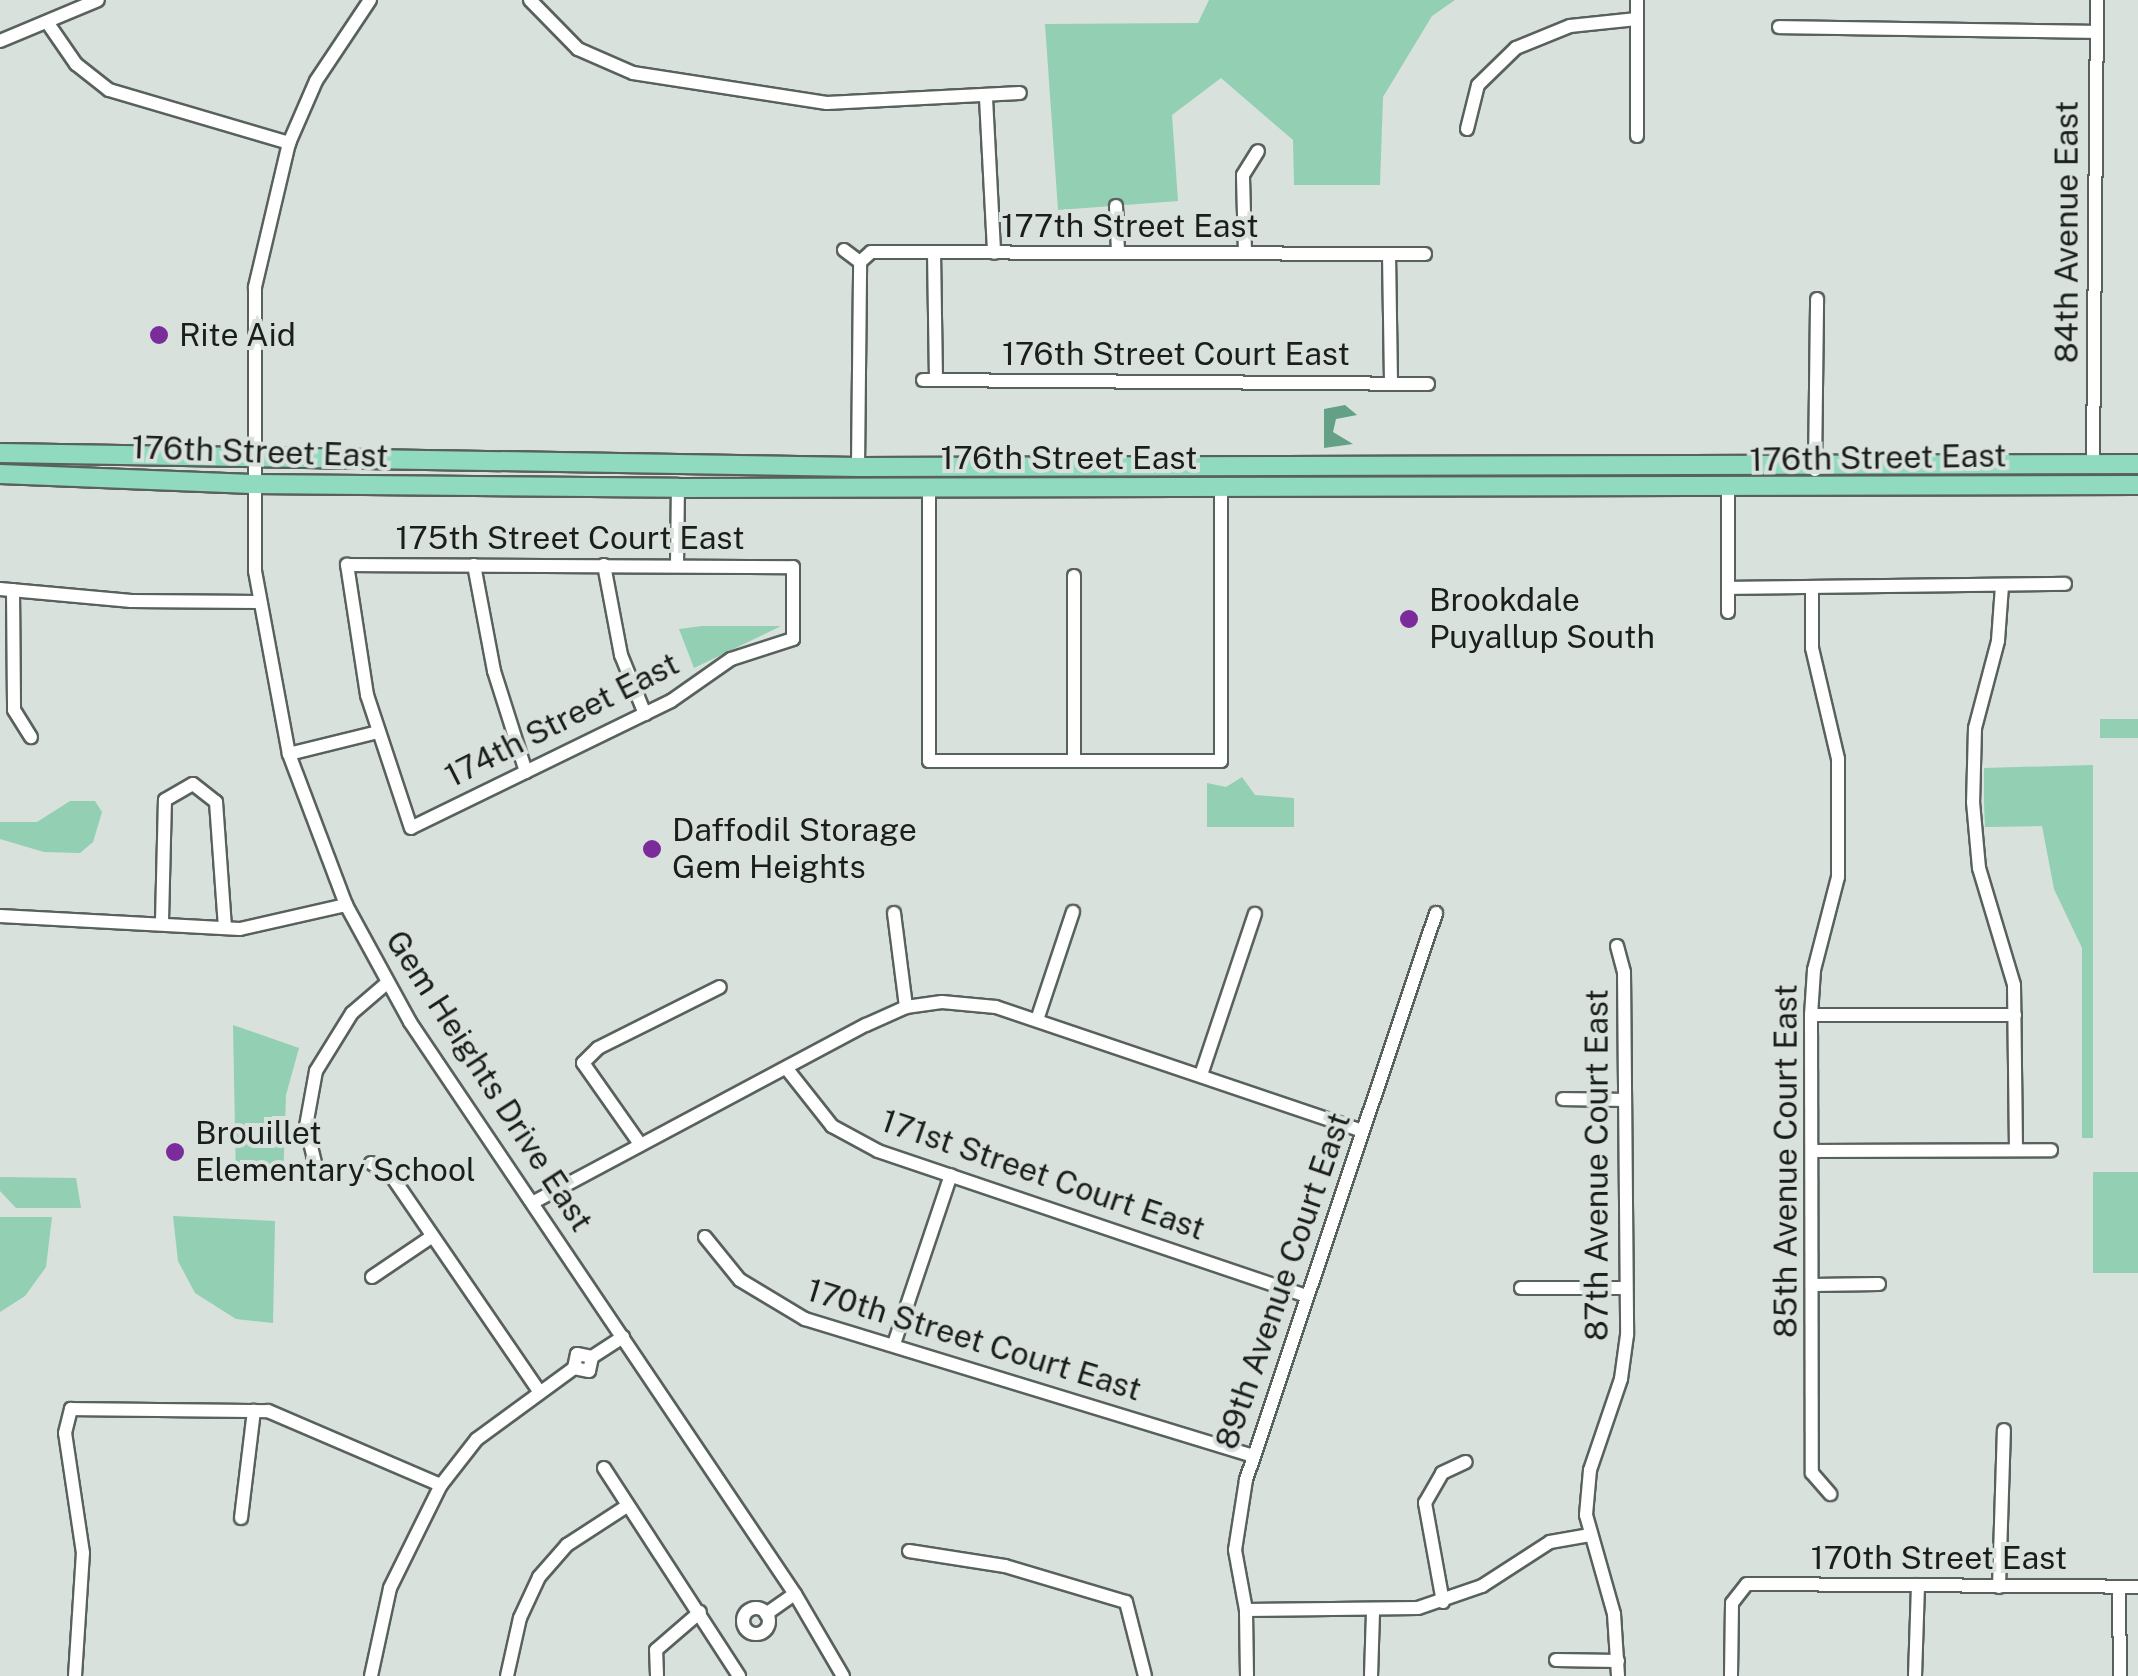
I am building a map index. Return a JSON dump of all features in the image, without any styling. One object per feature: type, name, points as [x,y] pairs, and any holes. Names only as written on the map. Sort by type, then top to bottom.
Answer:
[{"type":"main road","name":"176th Street East","points":[[0,453],[252,462],[1815,473],[2138,464]]},
{"type":"main road","points":[[732,488],[769,479],[852,478],[858,468]]},
{"type":"main road","points":[[929,488],[936,479],[1063,478],[1124,468]]},
{"type":"main road","points":[[1224,489],[1270,481],[1374,480],[1382,469]]},
{"type":"main road","points":[[1728,490],[1752,478],[1815,473]]},
{"type":"main road","name":"176th Street East","points":[[0,474],[252,484],[678,488],[1728,490],[2138,485]]},
{"type":"street","points":[[0,42],[98,0]]},
{"type":"street","name":"Gem Heights Drive East","points":[[370,0],[316,81],[289,143],[255,287],[252,484],[259,602],[289,754],[346,905],[387,984],[795,1594],[842,1676]]},
{"type":"street","points":[[530,0],[578,49],[633,73],[828,102],[986,98],[1020,93]]},
{"type":"street","points":[[1636,0],[1636,136]]},
{"type":"street","name":"84th Avenue East","points":[[2094,465],[2097,0]]},
{"type":"street","points":[[1467,129],[1478,85],[1516,48],[1570,26],[1637,19]]},
{"type":"street","points":[[48,22],[76,64],[109,90],[289,143]]},
{"type":"street","points":[[1779,27],[2096,32]]},
{"type":"street","points":[[986,98],[994,252]]},
{"type":"street","points":[[1245,254],[1243,175],[1258,151]]},
{"type":"street","points":[[1116,206],[1118,252]]},
{"type":"street","points":[[844,250],[860,262],[858,468]]},
{"type":"street","name":"177th Street East","points":[[860,262],[871,252],[1424,254]]},
{"type":"street","name":"176th Street Court East","points":[[934,252],[930,380],[1428,384]]},
{"type":"street","points":[[1390,254],[1391,384]]},
{"type":"street","points":[[1815,473],[1818,299]]},
{"type":"street","points":[[677,564],[678,488]]},
{"type":"street","points":[[929,488],[929,760],[1221,760],[1224,489]]},
{"type":"street","points":[[1728,490],[1728,612]]},
{"type":"street","name":"175th Street Court East","points":[[378,732],[356,642],[347,564],[793,567],[793,639]]},
{"type":"street","points":[[474,564],[494,671],[526,772]]},
{"type":"street","points":[[604,564],[620,655],[645,714]]},
{"type":"street","points":[[1074,576],[1074,760]]},
{"type":"street","points":[[1728,588],[2065,584]]},
{"type":"street","points":[[2002,586],[1998,641],[1974,728],[1973,802],[1978,868],[2007,946],[2015,1015],[2016,1150]]},
{"type":"street","name":"85th Avenue Court East","points":[[1812,588],[1812,648],[1836,735],[1839,800],[1838,877],[1814,970],[1811,1015],[1812,1473],[1830,1494]]},
{"type":"street","points":[[31,738],[14,710],[6,590],[131,602],[259,602]]},
{"type":"street","name":"174th Street East","points":[[378,732],[411,828],[645,714],[731,658],[793,639]]},
{"type":"street","points":[[289,754],[378,732]]},
{"type":"street","points":[[162,921],[165,800],[193,784],[216,802],[225,928]]},
{"type":"street","points":[[0,916],[266,928],[346,905]]},
{"type":"street","points":[[894,912],[906,1007]]},
{"type":"street","points":[[1037,1020],[1073,912]]},
{"type":"street","name":"89th Avenue Court East","points":[[1247,1676],[1246,1610],[1236,1534],[1252,1456],[1436,912]]},
{"type":"street","points":[[1201,1075],[1255,914]]},
{"type":"street","name":"87th Avenue Court East","points":[[1617,946],[1624,972],[1621,1379],[1590,1470],[1588,1535],[1614,1614],[1618,1676]]},
{"type":"street","points":[[316,1168],[306,1126],[316,1071],[352,1012],[387,984]]},
{"type":"street","points":[[640,1144],[583,1063],[598,1048],[720,987]]},
{"type":"street","points":[[534,1202],[906,1007],[970,1003],[1037,1020],[1362,1132]]},
{"type":"street","points":[[1811,1015],[2015,1015]]},
{"type":"street","name":"171st Street Court East","points":[[787,1069],[832,1126],[848,1137],[1307,1296]]},
{"type":"street","points":[[1562,1099],[1624,1100]]},
{"type":"street","points":[[1812,1151],[2051,1150]]},
{"type":"street","points":[[371,1163],[391,1175],[538,1391]]},
{"type":"street","points":[[894,1344],[951,1175]]},
{"type":"street","points":[[372,1276],[431,1237]]},
{"type":"street","name":"170th Street Court East","points":[[705,1237],[740,1280],[787,1312],[1252,1456]]},
{"type":"street","points":[[1813,1285],[1879,1284]]},
{"type":"street","points":[[1520,1288],[1624,1288]]},
{"type":"street","points":[[371,1676],[390,1588],[440,1485],[477,1439],[574,1368],[577,1354],[592,1356],[623,1336]]},
{"type":"street","points":[[76,1676],[83,1552],[66,1451],[68,1414],[90,1405],[254,1411],[316,1427],[440,1485]]},
{"type":"street","points":[[241,1518],[254,1411]]},
{"type":"street","points":[[1999,1587],[2004,1430]]},
{"type":"street","points":[[1443,1602],[1425,1503],[1442,1472],[1466,1462]]},
{"type":"street","points":[[604,1468],[722,1644],[735,1675]]},
{"type":"street","points":[[507,1676],[516,1630],[540,1577],[567,1544],[627,1506]]},
{"type":"street","points":[[1246,1610],[1373,1613],[1443,1602],[1482,1586],[1550,1542],[1588,1535]]},
{"type":"street","points":[[908,1551],[1005,1566],[1126,1602],[1145,1676]]},
{"type":"street","points":[[1914,1676],[1918,1585]]},
{"type":"street","points":[[2120,1587],[2120,1676]]},
{"type":"street","name":"170th Street East","points":[[1732,1676],[1731,1610],[1740,1588],[2138,1587]]},
{"type":"street","points":[[722,1644],[745,1628],[748,1610],[766,1614],[795,1594]]},
{"type":"street","points":[[657,1676],[656,1650],[700,1612]]},
{"type":"street","points":[[1372,1676],[1373,1613]]},
{"type":"street","points":[[1556,1660],[1618,1661]]},
{"type":"shaded area","points":[[1209,0],[1455,0],[1432,16],[1383,97],[1380,185],[1294,185],[1293,140],[1221,78],[1172,115],[1178,201],[1058,210],[1045,24],[1198,23]]},
{"type":"shaded area","points":[[1345,405],[1357,415],[1336,419],[1333,432],[1353,444],[1324,448],[1324,409]]},
{"type":"shaded area","points":[[781,626],[694,668],[679,629]]},
{"type":"shaded area","points":[[2100,719],[2138,719],[2138,738],[2100,738]]},
{"type":"shaded area","points":[[2093,765],[2093,1138],[2082,1138],[2082,948],[2054,889],[2042,826],[1985,827],[1984,768]]},
{"type":"shaded area","points":[[1242,777],[1255,795],[1294,798],[1294,827],[1207,827],[1207,783],[1226,787]]},
{"type":"shaded area","points":[[70,801],[95,801],[102,812],[93,842],[80,853],[44,852],[0,839],[0,822],[37,822]]},
{"type":"shaded area","points":[[233,1025],[299,1048],[286,1095],[283,1182],[236,1182]]},
{"type":"shaded area","points":[[2093,1172],[2138,1172],[2138,1273],[2093,1273]]},
{"type":"shaded area","points":[[0,1177],[76,1178],[81,1208],[16,1208],[0,1191]]},
{"type":"shaded area","points":[[173,1216],[275,1221],[273,1323],[236,1319],[195,1293],[178,1261]]},
{"type":"shaded area","points":[[0,1217],[52,1217],[46,1267],[25,1296],[0,1312]]},
{"type":"place","name":"Rite Aid","points":[[159,335]]},
{"type":"place","name":"Brookdale Puyallup South","points":[[1409,619]]},
{"type":"place","name":"Daffodil Storage Gem Heights","points":[[652,849]]},
{"type":"place","name":"Brouillet Elementary School","points":[[175,1152]]}]
